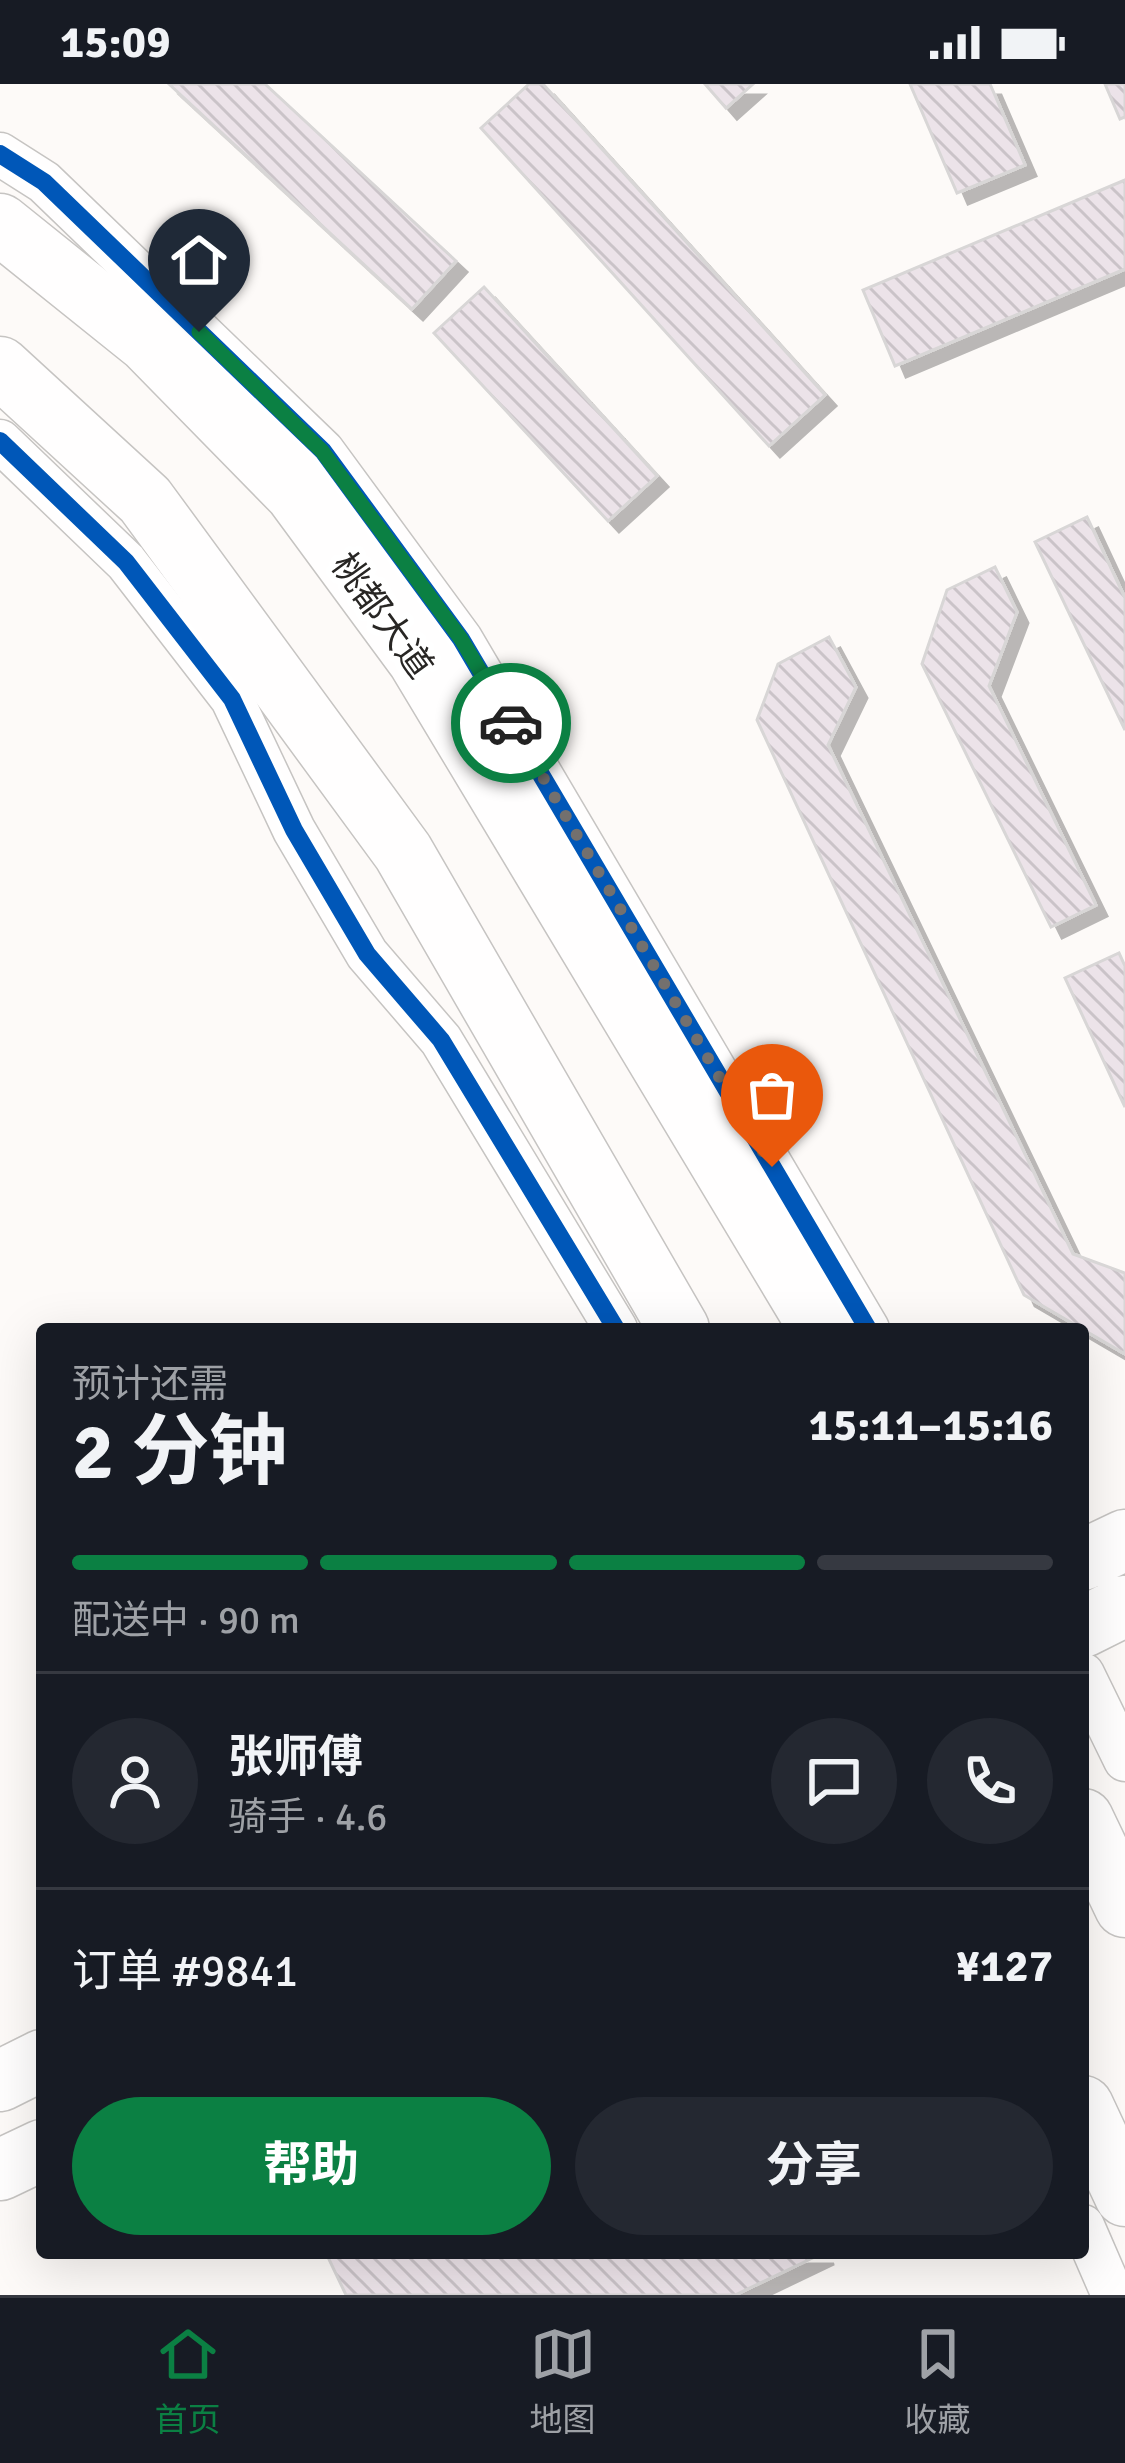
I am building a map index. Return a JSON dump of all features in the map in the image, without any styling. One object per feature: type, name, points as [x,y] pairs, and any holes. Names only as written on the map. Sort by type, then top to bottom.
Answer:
[{"type":"main road","name":"桃都大道","points":[[0,224],[147,342],[295,493],[418,659],[816,1323]]},
{"type":"main road","points":[[0,367],[146,500],[403,853],[676,1323]]},
{"type":"main road","points":[[1089,1557],[1125,1540]]},
{"type":"main road","points":[[1089,1624],[1125,1606]]},
{"type":"main road","points":[[1089,1832],[1125,1907]]},
{"type":"main road","points":[[0,2080],[36,2063]]},
{"type":"main road","points":[[1089,2119],[1125,2196]]},
{"type":"main road","points":[[0,2170],[36,2153]]},
{"type":"street","points":[[0,154],[44,182],[337,470],[461,639],[864,1323]]},
{"type":"street","points":[[0,441],[126,562],[232,699],[293,830],[367,954],[441,1040],[612,1323]]},
{"type":"street","points":[[1089,1686],[1125,1760]]},
{"type":"street","points":[[1089,2241],[1113,2295]]},
{"type":"building","points":[[169,84],[265,84],[456,261],[412,309]]},
{"type":"building","points":[[529,84],[543,84],[825,395],[769,446],[481,128]]},
{"type":"building","points":[[705,84],[753,84],[726,108]]},
{"type":"building","points":[[910,84],[990,84],[1025,165],[957,193]]},
{"type":"building","points":[[1105,84],[1125,84],[1125,117],[1120,119]]},
{"type":"building","points":[[1125,180],[1125,269],[895,366],[863,290]]},
{"type":"building","points":[[484,287],[657,476],[608,521],[434,333]]},
{"type":"building","points":[[1087,517],[1125,598],[1125,730],[1035,542]]},
{"type":"building","points":[[995,567],[1017,612],[989,686],[1096,905],[1051,927],[922,664],[947,590]]},
{"type":"building","points":[[829,637],[856,687],[828,745],[1073,1254],[1125,1273],[1125,1354],[1089,1333],[1089,1323],[1072,1323],[1024,1295],[757,720],[778,664]]},
{"type":"building","points":[[1119,953],[1125,966],[1125,1107],[1065,978]]},
{"type":"building","points":[[329,2259],[810,2259],[735,2295],[346,2295]]},
{"type":"cycle path","points":[[0,154],[44,182],[323,451],[461,639],[864,1323]]},
{"type":"cycle path","points":[[0,441],[126,562],[232,699],[294,830],[367,954],[441,1040],[612,1323]]},
{"type":"way so far","points":[[511,723],[772,1167]]},
{"type":"route","points":[[199,332],[322,451],[461,639],[511,723]]}]
